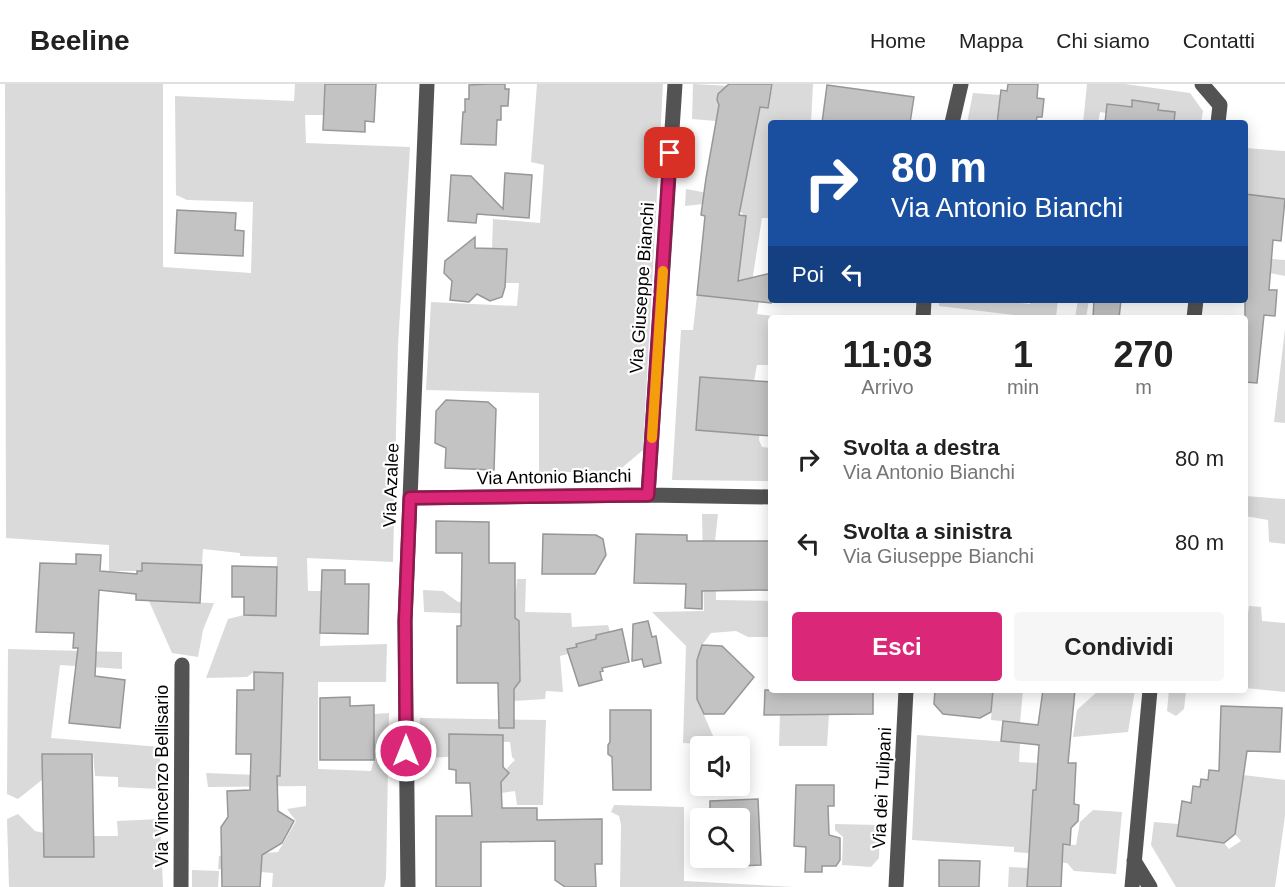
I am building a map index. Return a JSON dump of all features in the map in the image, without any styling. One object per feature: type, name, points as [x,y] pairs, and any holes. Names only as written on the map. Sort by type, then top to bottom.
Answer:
[{"type":"street","name":"Via Azalee","points":[[408,887],[405,621],[427,84]]},
{"type":"street","name":"Via Giuseppe Bianchi","points":[[648,495],[675,84]]},
{"type":"street","points":[[953,120],[961,84]]},
{"type":"street","points":[[1202,84],[1220,105],[1218,120]]},
{"type":"street","name":"Via Antonio Bianchi","points":[[410,498],[648,495],[768,497]]},
{"type":"street","name":"Via Vincenzo Bellisario","points":[[181,887],[182,665]]},
{"type":"street","name":"Via dei Tulipani","points":[[896,887],[906,693]]},
{"type":"street","points":[[1132,887],[1150,693]]},
{"type":"street","points":[[1134,861],[1150,887]]},
{"type":"shaded area","points":[[5,84],[163,84],[163,267],[251,273],[253,202],[187,200],[176,195],[175,96],[294,101],[295,84],[325,84],[323,115],[305,115],[306,143],[410,147],[398,345],[393,562],[307,558],[308,591],[322,591],[320,646],[387,644],[386,682],[318,682],[318,769],[371,771],[374,760],[374,714],[389,713],[384,887],[272,887],[273,873],[218,869],[219,856],[278,852],[296,821],[287,809],[306,806],[306,786],[208,787],[206,773],[280,776],[282,673],[254,672],[247,677],[206,678],[228,619],[244,615],[276,616],[277,557],[240,556],[240,553],[203,549],[202,565],[142,571],[109,571],[109,545],[6,538]]},
{"type":"shaded area","points":[[537,84],[663,84],[643,450],[617,472],[539,472],[539,393],[426,390],[431,302],[517,306],[519,283],[506,283],[507,250],[492,249],[493,219],[540,223],[544,165],[531,162]]},
{"type":"shaded area","points":[[693,84],[731,86],[718,94],[717,100],[720,106],[768,108],[773,84],[813,84],[811,120],[768,120],[768,218],[762,218],[749,301],[759,302],[757,314],[768,315],[768,365],[757,365],[754,381],[765,381],[759,440],[762,447],[768,448],[768,481],[672,480],[681,330],[693,330],[697,295],[736,299],[745,216],[736,207],[703,204],[685,206],[686,189],[741,199],[756,129],[692,119]]},
{"type":"shaded area","points":[[1087,84],[1125,84],[1190,93],[1203,111],[1202,120],[1157,120],[1159,104],[1133,100],[1132,107],[1107,104],[1106,113],[1100,112],[1099,120],[1083,120]]},
{"type":"shaded area","points":[[973,93],[1000,95],[996,120],[968,120]]},
{"type":"shaded area","points":[[1248,148],[1285,151],[1285,199],[1248,194]]},
{"type":"shaded area","points":[[1272,259],[1285,260],[1285,276],[1270,273]]},
{"type":"shaded area","points":[[939,303],[1058,303],[1056,315],[1013,315],[939,306]]},
{"type":"shaded area","points":[[1078,303],[1088,303],[1086,315],[1076,315]]},
{"type":"shaded area","points":[[1285,329],[1285,423],[1274,422]]},
{"type":"shaded area","points":[[1248,496],[1285,499],[1285,544],[1269,542],[1268,520],[1248,517]]},
{"type":"shaded area","points":[[702,514],[718,514],[715,541],[716,600],[768,601],[768,637],[748,637],[736,631],[711,633],[702,645],[697,659],[697,699],[713,736],[690,736],[690,743],[683,743],[686,646],[652,612],[704,611]]},
{"type":"shaded area","points":[[517,579],[526,579],[525,612],[571,613],[572,627],[608,625],[610,632],[596,635],[596,639],[578,643],[577,647],[567,649],[568,654],[560,656],[563,692],[546,691],[545,699],[514,701],[514,689],[520,681],[519,621],[509,615],[424,612],[423,590],[443,591],[458,602],[515,601]]},
{"type":"shaded area","points":[[149,601],[214,603],[203,630],[198,657],[172,653]]},
{"type":"shaded area","points":[[1249,606],[1261,607],[1262,621],[1285,623],[1285,692],[1248,688]]},
{"type":"shaded area","points":[[8,649],[122,652],[122,669],[60,665],[51,738],[161,747],[158,789],[118,787],[118,777],[95,776],[93,753],[43,754],[43,779],[18,799],[7,794]]},
{"type":"shaded area","points":[[993,693],[1023,693],[1020,723],[991,720]]},
{"type":"shaded area","points":[[1096,693],[1134,693],[1128,732],[1073,737],[1077,710]]},
{"type":"shaded area","points":[[1169,693],[1186,693],[1184,709],[1176,716],[1167,711]]},
{"type":"shaded area","points":[[780,714],[829,714],[827,746],[779,746]]},
{"type":"shaded area","points":[[420,718],[546,720],[543,805],[517,805],[515,791],[501,793],[504,775],[515,760],[512,757],[510,742],[449,757],[421,758]]},
{"type":"shaded area","points":[[917,735],[1020,743],[1019,762],[1038,763],[1036,790],[1033,790],[1030,843],[1076,845],[1080,822],[1093,810],[1122,812],[1116,874],[1074,871],[1067,863],[1046,861],[1045,854],[1014,852],[1014,847],[912,840]]},
{"type":"shaded area","points":[[1243,775],[1285,780],[1285,816],[1275,887],[1176,887],[1151,845],[1154,822],[1178,824],[1177,836],[1224,843],[1229,849],[1241,841],[1235,834]]},
{"type":"shaded area","points":[[614,805],[684,807],[684,881],[794,887],[620,887],[621,825],[619,816],[611,812]]},
{"type":"shaded area","points":[[18,814],[35,831],[44,833],[44,857],[94,857],[94,836],[118,836],[117,821],[160,819],[163,887],[9,887],[7,819]]},
{"type":"shaded area","points":[[835,824],[880,825],[879,858],[871,867],[842,865],[843,837],[835,830]]},
{"type":"shaded area","points":[[1009,867],[1028,868],[1027,887],[1008,887]]},
{"type":"shaded area","points":[[192,870],[219,871],[218,887],[192,887]]},
{"type":"building","points":[[325,84],[376,84],[374,122],[365,121],[365,132],[323,130]]},
{"type":"building","points":[[505,84],[505,89],[509,89],[508,106],[501,106],[501,120],[497,120],[496,145],[461,144],[463,112],[465,112],[465,99],[469,99],[469,85]]},
{"type":"building","points":[[729,84],[772,84],[768,108],[760,107],[739,215],[746,216],[738,281],[768,274],[768,303],[697,295],[705,216],[701,215],[719,105],[718,94]]},
{"type":"building","points":[[1008,84],[1038,84],[1037,98],[1044,99],[1042,117],[1037,117],[1036,120],[997,120],[1001,90],[1007,91]]},
{"type":"building","points":[[827,85],[914,97],[910,120],[822,120]]},
{"type":"building","points":[[1132,100],[1159,104],[1158,110],[1175,112],[1174,120],[1105,120],[1107,104],[1132,107]]},
{"type":"building","points":[[505,173],[532,175],[529,218],[477,214],[476,223],[448,221],[451,175],[471,176],[503,209]]},
{"type":"building","points":[[1248,194],[1285,199],[1281,241],[1273,240],[1269,290],[1277,290],[1275,316],[1264,315],[1257,383],[1248,382],[1248,315],[1245,315],[1245,303],[1248,303]]},
{"type":"building","points":[[177,210],[236,213],[235,230],[244,231],[243,256],[175,253]]},
{"type":"building","points":[[475,237],[475,248],[507,249],[505,287],[502,297],[490,301],[477,294],[469,302],[450,300],[452,281],[444,273],[445,261]]},
{"type":"building","points":[[1094,303],[1121,303],[1119,315],[1093,315]]},
{"type":"building","points":[[700,377],[768,382],[768,436],[696,430]]},
{"type":"building","points":[[446,400],[488,402],[496,409],[494,470],[445,468],[446,448],[435,443],[436,411]]},
{"type":"building","points":[[436,521],[489,522],[489,563],[515,563],[515,618],[519,621],[520,681],[514,689],[514,728],[499,728],[498,683],[457,683],[457,626],[461,626],[462,553],[436,553]]},
{"type":"building","points":[[543,534],[596,535],[603,539],[606,555],[595,574],[542,574]]},
{"type":"building","points":[[636,534],[687,535],[687,541],[768,541],[768,590],[702,591],[702,609],[685,608],[686,584],[634,583]]},
{"type":"building","points":[[76,554],[101,555],[100,571],[137,574],[137,571],[142,571],[142,563],[202,565],[200,603],[136,600],[136,594],[99,590],[95,676],[125,680],[120,728],[69,723],[78,648],[73,648],[74,633],[36,632],[40,563],[76,564]]},
{"type":"building","points":[[232,566],[277,567],[276,616],[244,615],[244,597],[232,597]]},
{"type":"building","points":[[322,570],[345,570],[345,584],[369,584],[368,634],[320,633]]},
{"type":"building","points":[[648,621],[652,637],[656,636],[661,663],[644,667],[642,659],[632,661],[633,624]]},
{"type":"building","points":[[622,629],[629,662],[602,668],[603,671],[600,672],[602,680],[579,686],[567,649],[596,639],[596,635]]},
{"type":"building","points":[[702,645],[722,646],[754,677],[724,714],[704,714],[697,699],[697,660]]},
{"type":"building","points":[[254,672],[283,673],[280,776],[277,776],[278,811],[294,821],[282,843],[262,855],[260,887],[222,887],[221,827],[228,817],[227,791],[250,790],[251,754],[236,754],[237,690],[254,690]]},
{"type":"building","points":[[765,690],[768,690],[768,693],[873,693],[873,714],[764,715]]},
{"type":"building","points":[[935,693],[993,693],[991,712],[980,718],[943,714],[934,704]]},
{"type":"building","points":[[1043,693],[1075,693],[1068,763],[1076,763],[1074,804],[1079,805],[1078,821],[1071,828],[1070,845],[1063,844],[1061,887],[1027,887],[1033,790],[1036,790],[1039,745],[1001,741],[1003,721],[1038,725]]},
{"type":"building","points":[[350,697],[350,706],[374,705],[374,760],[320,760],[320,698]]},
{"type":"building","points":[[1221,706],[1282,708],[1280,752],[1247,751],[1235,834],[1224,843],[1177,836],[1182,801],[1191,803],[1193,786],[1200,787],[1201,779],[1208,780],[1209,770],[1219,771]]},
{"type":"building","points":[[610,710],[651,710],[651,790],[613,790],[612,757],[608,754]]},
{"type":"building","points":[[449,734],[503,735],[503,767],[509,773],[501,782],[502,808],[537,808],[537,820],[602,819],[602,864],[595,864],[596,887],[565,887],[555,880],[555,841],[481,842],[481,887],[436,887],[436,816],[472,816],[470,783],[456,783],[456,770],[449,769]]},
{"type":"building","points":[[42,754],[92,754],[94,857],[44,857]]},
{"type":"building","points":[[796,785],[834,785],[834,806],[828,806],[829,835],[840,838],[840,860],[836,866],[822,866],[822,872],[805,872],[806,847],[794,846]]},
{"type":"building","points":[[758,799],[761,865],[750,866],[750,808],[710,808],[710,801]]},
{"type":"building","points":[[939,860],[980,861],[979,887],[939,887]]},
{"type":"slow traffic","points":[[652,438],[663,271]]},
{"type":"route","points":[[406,751],[405,621],[410,498],[648,495],[670,153]]}]
